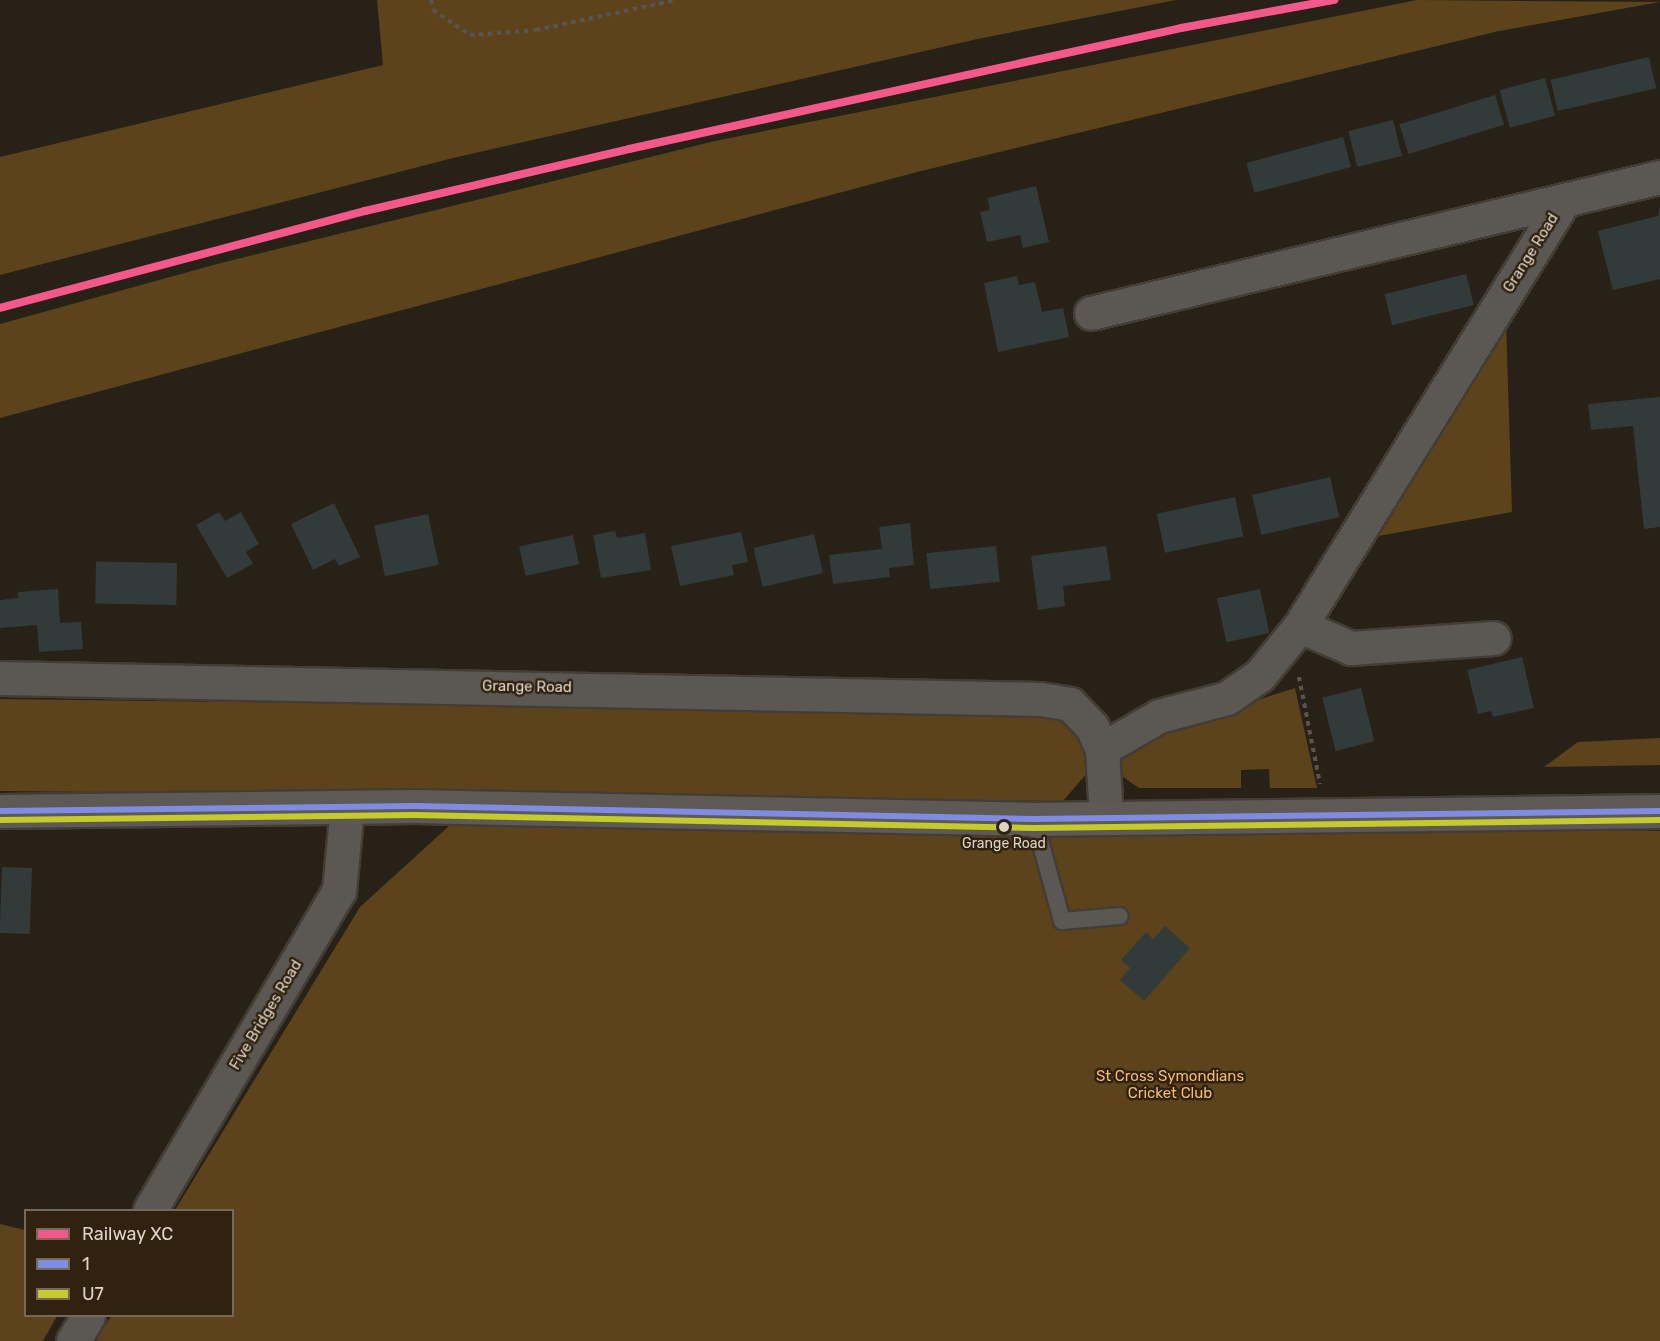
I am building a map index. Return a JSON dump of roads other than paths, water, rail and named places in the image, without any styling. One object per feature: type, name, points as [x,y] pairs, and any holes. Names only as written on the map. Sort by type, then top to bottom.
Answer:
[{"type":"main road","points":[[0,811],[347,807],[1034,819],[1106,816],[1660,811]]},
{"type":"street","points":[[1563,201],[1660,177]]},
{"type":"street","name":"Grange Road","points":[[1091,313],[1563,201]]},
{"type":"street","name":"Grange Road","points":[[1102,748],[1159,716],[1227,698],[1260,675],[1291,637],[1563,201]]},
{"type":"street","points":[[1291,637],[1351,648],[1494,638]]},
{"type":"street","name":"Grange Road","points":[[0,678],[1041,699],[1070,704],[1092,727],[1102,748],[1106,816]]},
{"type":"street","name":"Five Bridges Road","points":[[151,1209],[339,891],[347,807]]},
{"type":"street","points":[[73,1341],[87,1317]]},
{"type":"lane","points":[[1034,819],[1062,921],[1120,916]]},
{"type":"rail line","name":"XC","points":[[0,308],[365,211],[629,149],[1181,28],[1334,0]]},
{"type":"place","name":"Grange Road","points":[[1004,827]]},
{"type":"park label","name":"St Cross Symondians Cricket Club","points":[[1170,1084]]}]
